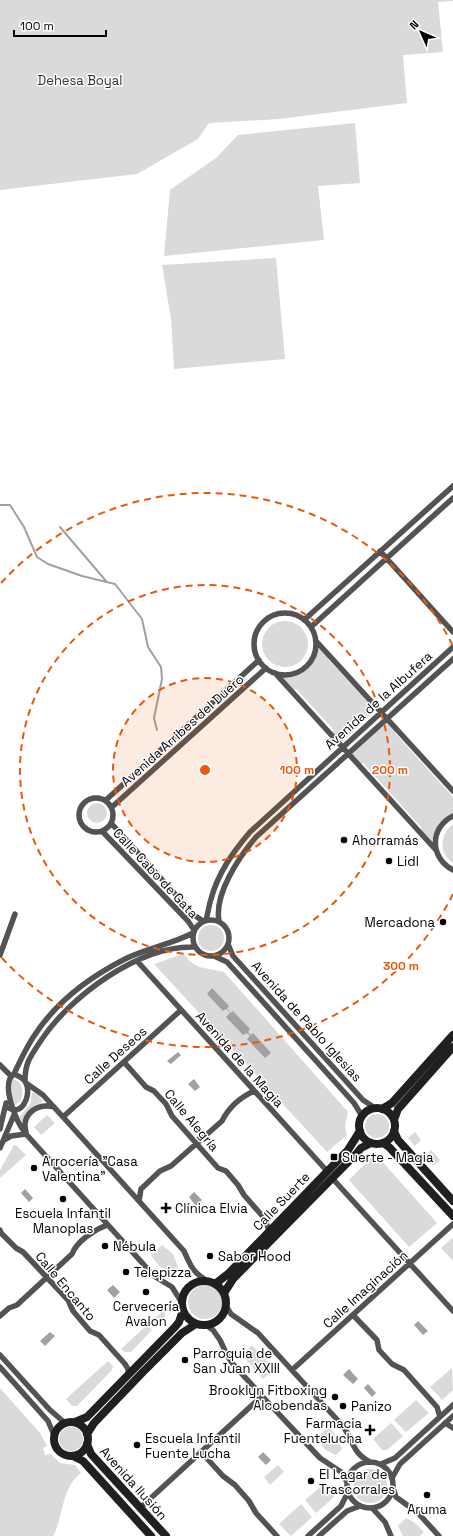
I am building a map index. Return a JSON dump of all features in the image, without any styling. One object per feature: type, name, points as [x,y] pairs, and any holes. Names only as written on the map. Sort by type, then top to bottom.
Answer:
[{"type":"main road","points":[[394,1132],[390,1139],[383,1143],[371,1143],[364,1138],[360,1131],[359,1123],[362,1116],[366,1112],[392,1103],[453,1035]]},
{"type":"main road","points":[[453,1047],[398,1109],[394,1120],[394,1132],[398,1140],[453,1201]]},
{"type":"main road","points":[[378,1108],[389,1113],[394,1120]]},
{"type":"main road","name":"Calle Suerte","points":[[224,1293],[233,1279],[330,1175],[360,1131]]},
{"type":"main road","name":"Calle Suerte","points":[[211,1282],[228,1274],[269,1231],[330,1175],[361,1148],[371,1143]]},
{"type":"main road","points":[[383,1143],[390,1147],[453,1216]]},
{"type":"main road","points":[[182,1306],[189,1319],[196,1324],[206,1326],[216,1322],[223,1316],[226,1306],[224,1293],[211,1282],[198,1282],[190,1286],[184,1294],[179,1322],[175,1327],[87,1417],[59,1426],[54,1435],[55,1446],[58,1450],[67,1456],[73,1456],[82,1452],[87,1444],[87,1434],[94,1423],[182,1333],[196,1324]]},
{"type":"main road","points":[[75,1422],[80,1424],[87,1434]]},
{"type":"main road","name":"Avenida Ilusión","points":[[87,1444],[91,1454],[166,1536]]},
{"type":"main road","name":"Avenida Ilusión","points":[[73,1456],[83,1461],[151,1536]]},
{"type":"street","points":[[304,620],[453,486]]},
{"type":"street","points":[[311,627],[453,498]]},
{"type":"street","points":[[380,551],[453,632]]},
{"type":"street","points":[[316,640],[311,660],[304,668],[296,673],[286,675],[275,673],[266,668],[258,660],[255,650],[255,639],[258,629],[265,621],[274,615],[284,613],[295,615],[304,620],[311,627],[316,640],[453,791]]},
{"type":"street","name":"Avenida de la Albufera","points":[[205,921],[210,900],[219,876],[236,848],[264,817],[453,646]]},
{"type":"street","name":"Avenida de la Albufera","points":[[219,921],[218,914],[221,898],[227,882],[242,854],[270,823],[453,659]]},
{"type":"street","name":"Avenida Arribes del Duero","points":[[106,800],[258,660]]},
{"type":"street","name":"Avenida Arribes del Duero","points":[[112,807],[266,668]]},
{"type":"street","points":[[275,673],[436,850],[443,864],[453,870]]},
{"type":"street","points":[[95,797],[106,800],[112,807],[113,818],[111,823],[102,831],[96,832],[85,828],[81,824],[79,812],[81,807],[89,799],[95,797]]},
{"type":"street","points":[[436,850],[435,841],[437,832],[442,825],[453,816]]},
{"type":"street","name":"Calle Cabo de Gata","points":[[111,823],[194,915],[205,921]]},
{"type":"street","name":"Calle Cabo de Gata","points":[[102,831],[188,921],[194,932]]},
{"type":"street","points":[[0,955],[15,914]]},
{"type":"street","points":[[182,1306],[172,1287],[154,1276],[26,1134],[13,1117],[2,1092],[3,1085],[12,1075],[34,1036],[52,1014],[93,977],[127,958],[194,932],[205,921],[213,919],[223,924],[229,933],[228,944],[225,950],[214,956],[203,955],[193,943],[194,932]]},
{"type":"street","name":"Avenida de Pablo Iglesias","points":[[228,944],[233,956],[363,1100],[378,1108]]},
{"type":"street","points":[[0,1148],[16,1111],[26,1100],[27,1088],[25,1082],[25,1068],[45,1034],[63,1013],[98,983],[137,961],[182,947],[195,947]]},
{"type":"street","name":"Avenida de Pablo Iglesias","points":[[214,956],[227,962],[357,1106],[362,1116]]},
{"type":"street","name":"Avenida de la Magia","points":[[137,961],[453,1311]]},
{"type":"street","name":"Calle Deseos","points":[[63,1117],[181,1010]]},
{"type":"street","name":"Calle Alegría","points":[[124,1062],[146,1087],[154,1091],[166,1104],[172,1116],[218,1168],[226,1171],[265,1219],[269,1231]]},
{"type":"street","points":[[0,1065],[12,1075],[21,1077],[25,1082],[43,1095],[184,1252],[192,1270],[211,1282]]},
{"type":"street","points":[[139,1201],[141,1189],[160,1171],[171,1166],[222,1121],[226,1112],[244,1096],[254,1091]]},
{"type":"street","points":[[7,1106],[16,1111]]},
{"type":"street","points":[[0,1129],[7,1106]]},
{"type":"street","points":[[26,1134],[24,1125],[28,1115],[31,1112],[39,1106],[54,1108]]},
{"type":"street","points":[[4,1140],[11,1136],[26,1134]]},
{"type":"street","name":"Calle Imaginación","points":[[292,1370],[453,1224]]},
{"type":"street","points":[[0,1316],[9,1308],[17,1305],[72,1254],[74,1248],[96,1229],[107,1225]]},
{"type":"street","name":"Calle Encanto","points":[[0,1230],[6,1238],[16,1248],[23,1252],[68,1300],[73,1311],[90,1331],[99,1335],[125,1364],[128,1369],[128,1375]]},
{"type":"street","points":[[226,1306],[231,1314],[258,1333],[345,1429],[357,1453],[362,1458],[370,1462],[381,1464],[388,1470],[392,1478],[396,1497],[418,1513],[440,1536]]},
{"type":"street","points":[[353,1315],[377,1340],[379,1350],[392,1364],[404,1370],[437,1407],[440,1417]]},
{"type":"street","points":[[206,1326],[213,1330],[220,1340],[227,1355],[262,1396],[320,1458],[342,1472],[347,1482]]},
{"type":"street","points":[[0,1354],[50,1410],[65,1423]]},
{"type":"street","points":[[0,1367],[48,1421],[54,1435]]},
{"type":"street","points":[[140,1508],[262,1396]]},
{"type":"street","points":[[381,1464],[395,1458],[453,1406]]},
{"type":"street","points":[[392,1478],[400,1464],[453,1416]]},
{"type":"street","points":[[445,1423],[453,1428]]},
{"type":"street","points":[[201,1452],[223,1476],[235,1485],[249,1501],[256,1513],[278,1536]]},
{"type":"street","points":[[360,1506],[351,1498],[348,1492],[347,1482],[349,1474],[354,1468],[361,1463],[370,1462]]},
{"type":"street","points":[[319,1536],[347,1511],[360,1506],[372,1508],[381,1506],[389,1498],[393,1488]]},
{"type":"street","points":[[308,1536],[341,1506],[348,1492]]},
{"type":"street","points":[[372,1508],[385,1522],[391,1536]]},
{"type":"green space","name":"Dehesa Boyal","points":[[0,0],[453,1],[438,2],[443,52],[403,55],[407,103],[278,119],[209,123],[198,139],[137,174],[0,190]]},
{"type":"green space","points":[[355,123],[360,183],[318,186],[324,240],[164,256],[170,190],[216,158],[238,135]]},
{"type":"green space","points":[[276,258],[285,359],[174,369],[171,319],[162,265]]},
{"type":"green space","points":[[285,621],[298,625],[304,631],[308,644],[304,657],[298,663],[285,667],[272,663],[266,657],[262,644],[266,631],[272,625]]},
{"type":"green space","points":[[317,645],[329,658],[328,659],[376,710],[343,741],[339,740],[332,732],[334,730],[296,689],[294,690],[282,677],[301,672],[307,668],[314,658]]},
{"type":"green space","points":[[388,721],[396,731],[395,733],[453,797],[453,813],[441,821],[438,825],[432,843],[420,830],[422,828],[363,763],[361,764],[352,754]]},
{"type":"green space","points":[[93,803],[101,803],[107,809],[107,817],[101,823],[93,823],[87,817],[87,809]]},
{"type":"green space","points":[[453,824],[453,863],[445,854],[442,844],[445,833]]},
{"type":"green space","points":[[211,925],[220,929],[224,938],[220,947],[211,951],[202,947],[198,938],[202,929]]},
{"type":"green space","points":[[183,954],[199,967],[224,972],[348,1112],[345,1126],[347,1135],[327,1152],[154,964]]},
{"type":"green space","points":[[14,1079],[20,1083],[22,1091],[21,1101],[15,1105],[12,1104],[11,1080]]},
{"type":"green space","points":[[32,1092],[38,1095],[43,1101],[27,1112],[23,1119],[23,1124],[19,1117],[30,1105]]},
{"type":"green space","points":[[372,1114],[382,1114],[389,1121],[389,1131],[382,1138],[372,1138],[365,1131],[365,1121]]},
{"type":"green space","points":[[47,1115],[55,1123],[41,1135],[34,1127]]},
{"type":"green space","points":[[415,1132],[421,1140],[415,1146],[408,1138]]},
{"type":"green space","points":[[14,1145],[16,1145],[26,1155],[0,1178],[0,1170]]},
{"type":"green space","points":[[431,1150],[440,1160],[433,1166],[425,1156]]},
{"type":"green space","points":[[371,1158],[379,1158],[437,1223],[409,1247],[349,1180]]},
{"type":"green space","points":[[452,1238],[453,1240],[453,1261],[441,1248]]},
{"type":"green space","points":[[162,1245],[173,1254],[178,1267],[172,1273],[160,1266],[151,1255]]},
{"type":"green space","points":[[202,1285],[208,1285],[212,1286],[219,1292],[222,1302],[221,1309],[215,1316],[208,1319],[202,1319],[198,1318],[191,1312],[188,1305],[188,1299],[189,1295],[195,1288]]},
{"type":"green space","points":[[164,1310],[165,1317],[156,1325],[152,1321]]},
{"type":"green space","points":[[147,1325],[152,1330],[131,1352],[125,1352],[121,1349]]},
{"type":"green space","points":[[252,1345],[274,1369],[263,1379],[242,1355]]},
{"type":"green space","points":[[108,1361],[113,1366],[112,1370],[77,1406],[72,1406],[66,1399]]},
{"type":"green space","points":[[452,1368],[453,1390],[442,1400],[430,1387]]},
{"type":"green space","points":[[0,1388],[40,1433],[47,1446],[43,1448],[45,1455],[51,1454],[60,1463],[75,1465],[81,1473],[70,1486],[66,1494],[57,1528],[53,1536],[0,1536]]},
{"type":"green space","points":[[416,1400],[429,1413],[406,1432],[394,1420]]},
{"type":"green space","points":[[391,1423],[403,1436],[387,1450],[382,1450],[373,1439]]},
{"type":"green space","points":[[71,1427],[76,1428],[82,1434],[82,1444],[76,1450],[71,1451],[66,1450],[60,1444],[59,1439],[60,1434],[66,1428]]},
{"type":"green space","points":[[329,1427],[338,1438],[342,1449],[336,1455],[326,1450],[315,1439]]},
{"type":"green space","points":[[278,1465],[284,1472],[270,1485],[264,1477]]},
{"type":"green space","points":[[370,1469],[382,1474],[387,1486],[382,1498],[370,1503],[358,1498],[353,1486],[358,1474]]},
{"type":"green space","points":[[324,1484],[334,1496],[316,1513],[305,1500]]},
{"type":"green space","points":[[301,1504],[312,1517],[291,1536],[279,1524]]},
{"type":"green space","points":[[406,1518],[414,1522],[424,1532],[420,1536],[403,1536],[398,1526]]},
{"type":"shaded area","points":[[212,988],[229,1006],[227,1009],[231,1013],[233,1011],[250,1029],[248,1032],[251,1035],[253,1033],[271,1053],[265,1058],[247,1039],[250,1036],[247,1033],[243,1035],[226,1017],[230,1013],[226,1009],[223,1011],[207,994]]},
{"type":"shaded area","points":[[178,1052],[181,1055],[171,1064],[167,1061]]},
{"type":"shaded area","points":[[194,1079],[200,1087],[195,1091],[188,1084]]},
{"type":"shaded area","points":[[25,1189],[33,1198],[29,1202],[21,1193]]},
{"type":"shaded area","points":[[194,1192],[202,1200],[196,1206],[189,1197]]},
{"type":"shaded area","points":[[113,1285],[120,1292],[114,1298],[107,1290]]},
{"type":"shaded area","points":[[418,1321],[428,1331],[423,1335],[414,1325]]},
{"type":"shaded area","points":[[50,1332],[55,1336],[45,1346],[40,1341]]},
{"type":"shaded area","points":[[349,1369],[358,1379],[353,1384],[343,1375]]},
{"type":"shaded area","points":[[368,1384],[376,1393],[372,1397],[364,1388]]},
{"type":"shaded area","points":[[263,1452],[271,1460],[266,1465],[258,1457]]},
{"type":"waterway","points":[[0,505],[10,505],[24,527],[37,557],[48,564],[82,576],[115,584],[142,619],[148,647],[161,667],[162,679],[154,718],[157,730]]},
{"type":"waterway","points":[[60,527],[106,581]]},
{"type":"place","name":"Ahorramás","points":[[344,840]]},
{"type":"place","name":"Lidl","points":[[389,861]]},
{"type":"place","name":"Mercadona","points":[[443,922]]},
{"type":"place","name":"Suerte - Magia","points":[[334,1157]]},
{"type":"place","name":"Arrocería \"Casa Valentina\"","points":[[34,1168]]},
{"type":"place","name":"Escuela Infantil Manoplas","points":[[63,1199]]},
{"type":"place","name":"Clínica Elvia","points":[[166,1208]]},
{"type":"place","name":"Nébula","points":[[105,1246]]},
{"type":"place","name":"Sabor Hood","points":[[210,1256]]},
{"type":"place","name":"Telepizza","points":[[126,1272]]},
{"type":"place","name":"Cervecería Avalon","points":[[146,1292]]},
{"type":"place","name":"Parroquia de San Juan XXIII","points":[[185,1360]]},
{"type":"place","name":"Brooklyn Fitboxing Alcobendas","points":[[335,1397]]},
{"type":"place","name":"Panizo","points":[[343,1406]]},
{"type":"place","name":"Farmacia Fuentelucha","points":[[370,1430]]},
{"type":"place","name":"Escuela Infantil Fuente Lucha","points":[[137,1445]]},
{"type":"place","name":"El Lagar de Trascorrales","points":[[311,1481]]},
{"type":"place","name":"Aruma","points":[[427,1495]]}]
